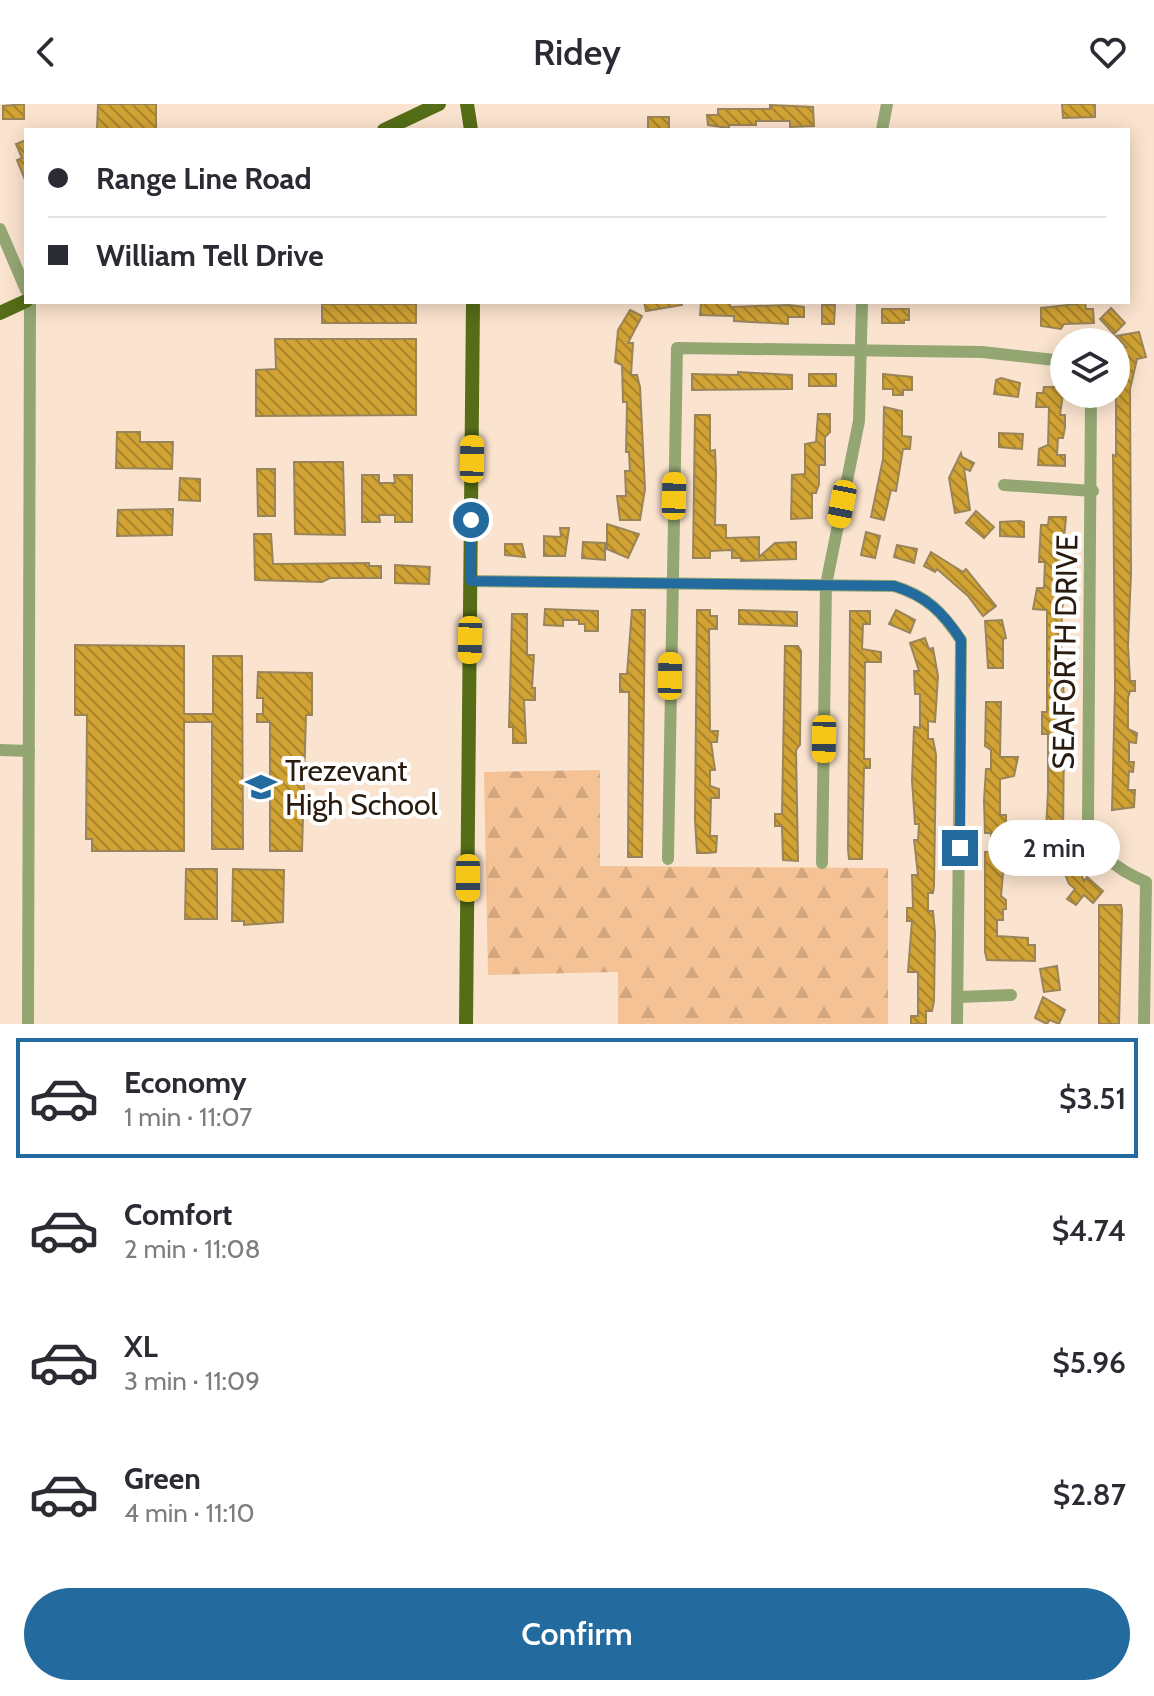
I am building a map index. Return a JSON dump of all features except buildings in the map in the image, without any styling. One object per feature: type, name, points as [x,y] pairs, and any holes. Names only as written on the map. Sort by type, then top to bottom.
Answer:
[{"type":"main road","points":[[388,128],[439,104]]},
{"type":"main road","points":[[467,104],[471,128]]},
{"type":"main road","points":[[0,313],[24,304]]},
{"type":"main road","points":[[466,1024],[473,304]]},
{"type":"street","points":[[882,128],[887,104]]},
{"type":"street","points":[[0,229],[24,285]]},
{"type":"street","points":[[28,304],[28,1024]]},
{"type":"street","points":[[822,863],[826,585],[859,421],[862,304]]},
{"type":"street","points":[[668,859],[677,348],[982,352],[1050,359]]},
{"type":"street","name":"SEAFORTH DRIVE","points":[[1091,408],[1088,821],[1094,846],[1125,873],[1146,882],[1144,1024]]},
{"type":"street","points":[[1004,485],[1093,491]]},
{"type":"street","points":[[471,581],[894,586],[918,594],[942,612],[961,640],[957,1024]]},
{"type":"street","points":[[0,750],[29,751]]},
{"type":"street","points":[[959,997],[1011,995]]},
{"type":"green space","points":[[600,770],[600,866],[888,868],[888,1024],[618,1024],[618,972],[488,975],[484,772]]},
{"type":"place","name":"Trezevant High School","points":[[261,787]]},
{"type":"route","points":[[471,520],[471,581],[894,586],[918,594],[942,612],[961,640],[960,848]]}]
